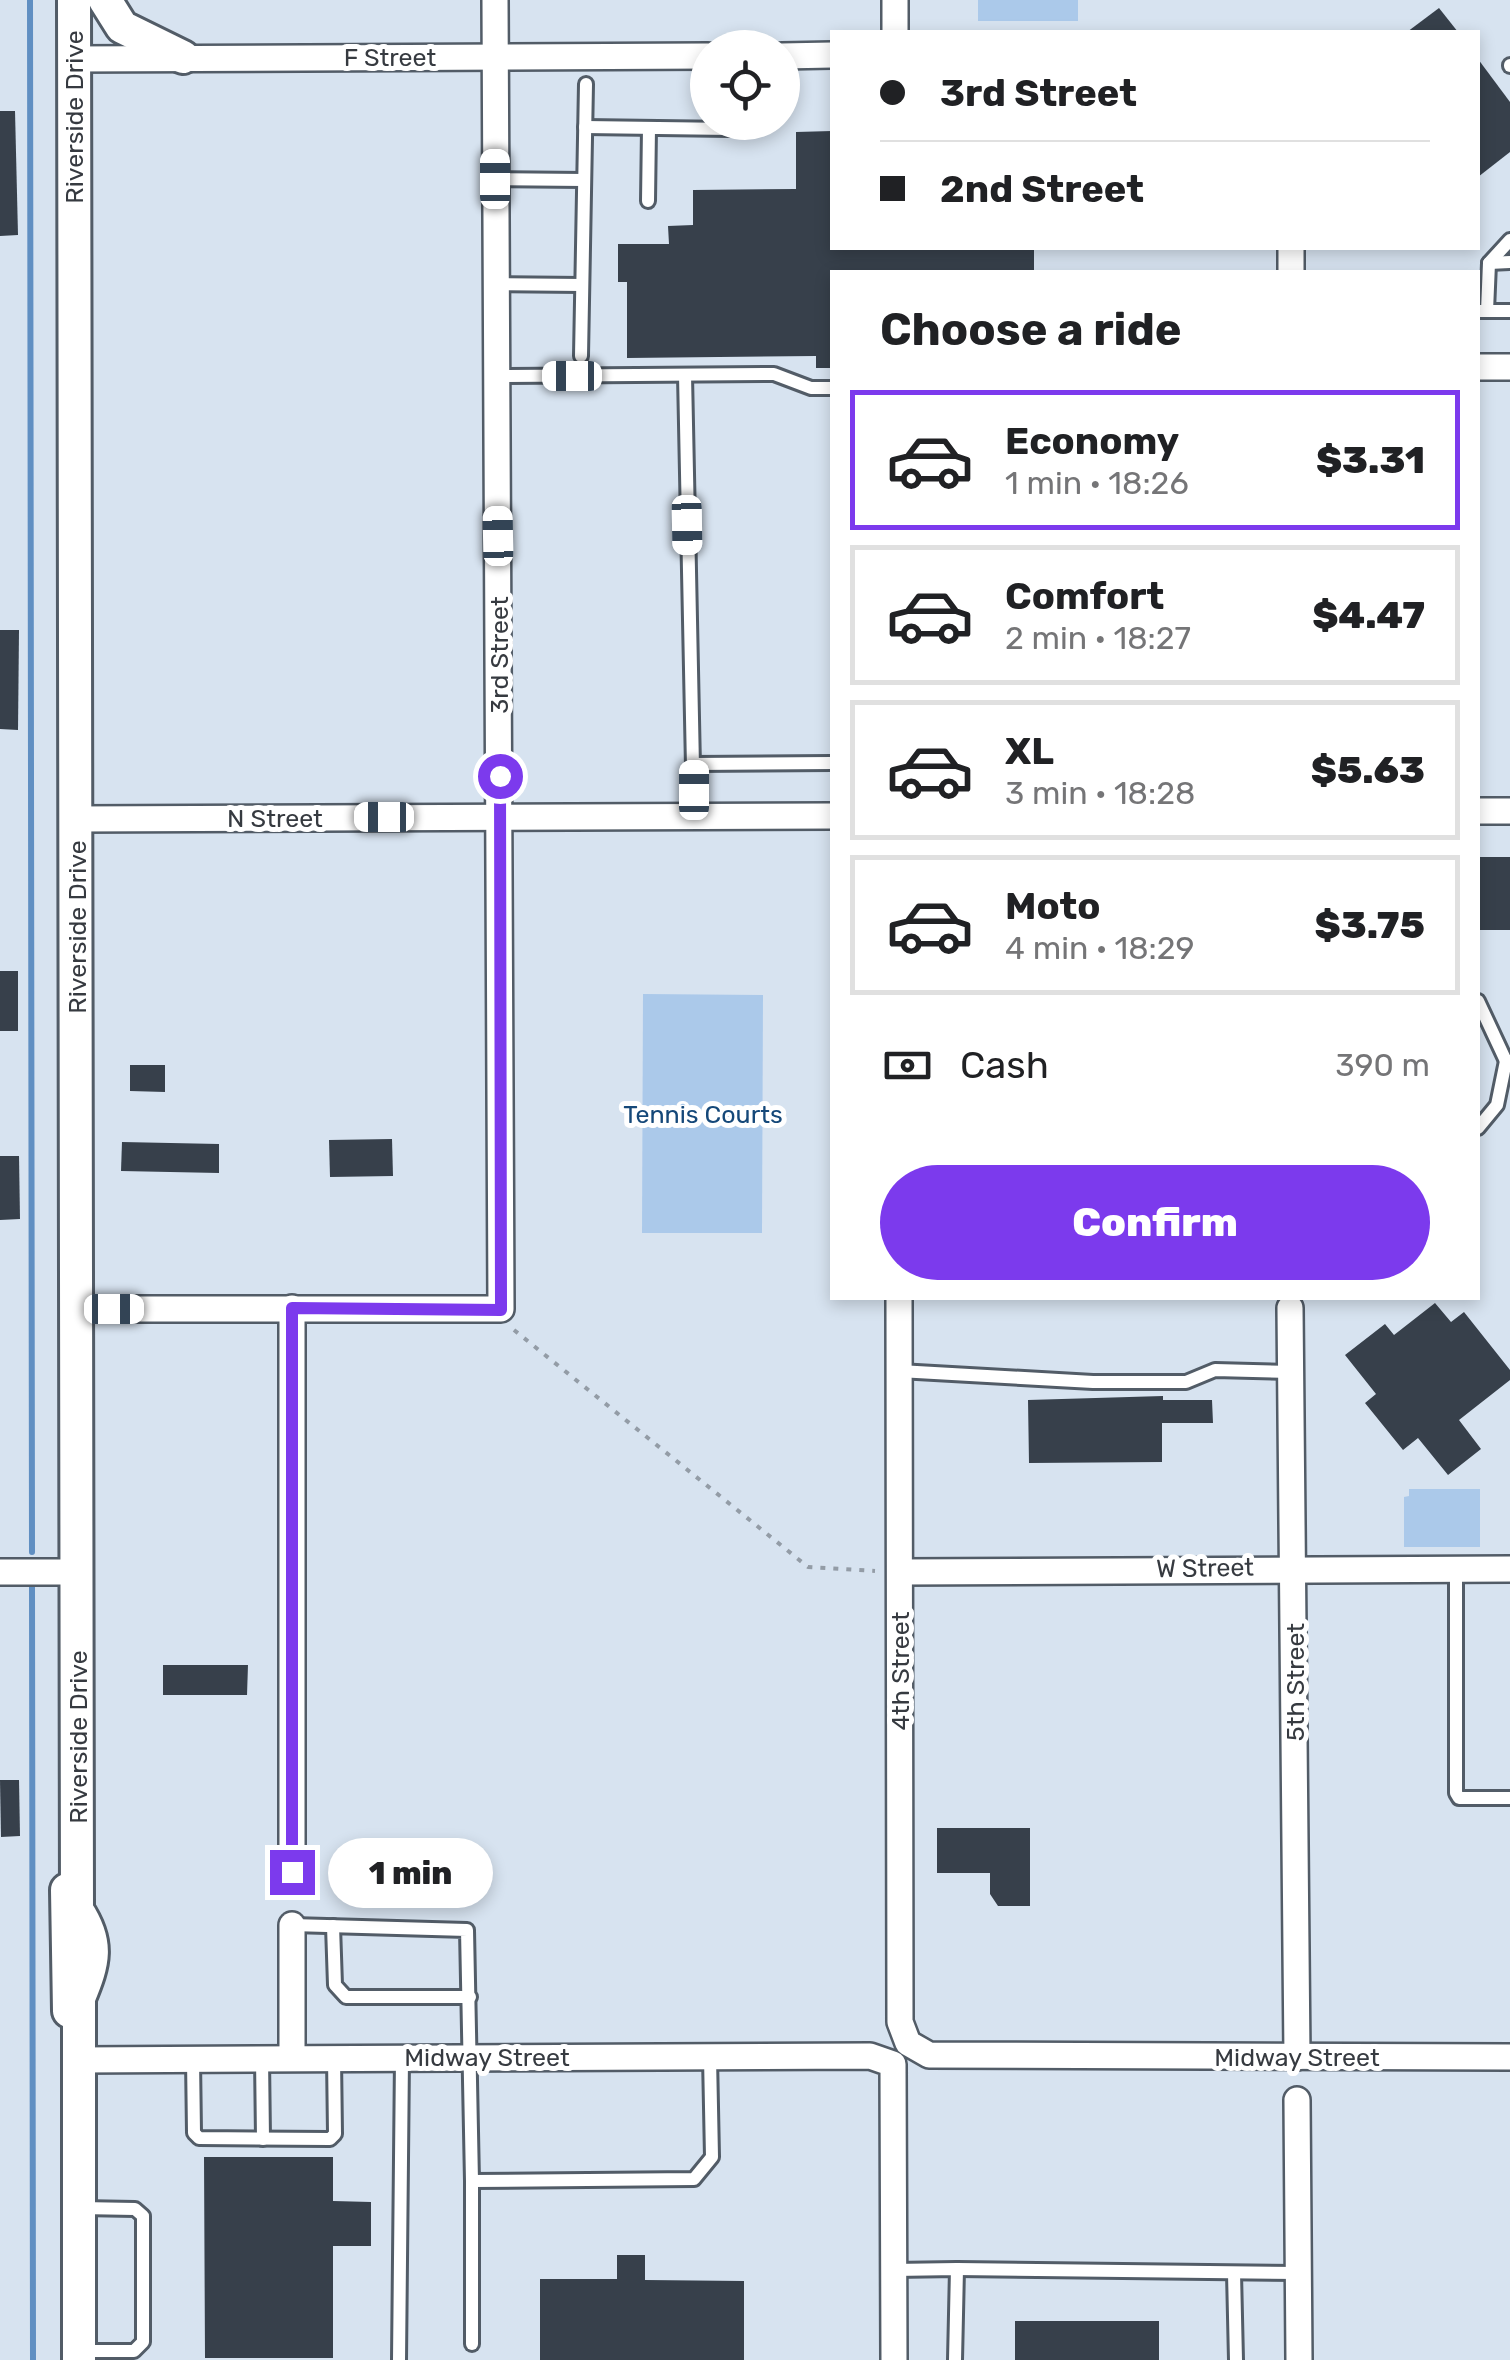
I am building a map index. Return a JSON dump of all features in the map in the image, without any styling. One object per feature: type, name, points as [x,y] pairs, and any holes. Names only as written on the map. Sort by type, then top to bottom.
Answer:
[{"type":"street","name":"Riverside Drive","points":[[74,0],[78,1855],[68,1877],[66,1997],[79,2060],[79,2356]]},
{"type":"street","points":[[105,0],[122,27],[183,57]]},
{"type":"street","name":"3rd Street","points":[[495,0],[501,1310]]},
{"type":"street","points":[[896,0],[896,30]]},
{"type":"street","points":[[800,56],[830,55]]},
{"type":"street","name":"F Street","points":[[72,59],[690,56]]},
{"type":"street","points":[[1480,367],[1510,366]]},
{"type":"street","points":[[1480,811],[1510,811]]},
{"type":"street","name":"N Street","points":[[77,819],[830,816]]},
{"type":"street","name":"4th Street","points":[[894,2360],[900,2054],[899,1300]]},
{"type":"street","points":[[292,1308],[292,1872]]},
{"type":"street","name":"5th Street","points":[[1290,1308],[1297,2057]]},
{"type":"street","points":[[78,1309],[501,1310]]},
{"type":"street","name":"W Street","points":[[900,1572],[1294,1567],[1510,1569]]},
{"type":"street","points":[[0,1572],[78,1572]]},
{"type":"street","points":[[292,1925],[292,2058]]},
{"type":"street","name":"Midway Street","points":[[79,2060],[900,2054],[1510,2057]]},
{"type":"street","points":[[1297,2100],[1299,2360]]},
{"type":"lane","points":[[580,356],[586,84]]},
{"type":"lane","points":[[585,127],[690,128]]},
{"type":"lane","points":[[648,201],[649,128]]},
{"type":"lane","points":[[495,179],[584,180]]},
{"type":"lane","points":[[1510,240],[1488,263],[1482,311],[1510,310]]},
{"type":"lane","points":[[1488,263],[1510,262]]},
{"type":"lane","points":[[496,284],[582,285]]},
{"type":"lane","points":[[496,376],[774,374],[811,388],[830,388]]},
{"type":"lane","points":[[686,375],[694,816]]},
{"type":"lane","points":[[694,764],[830,764]]},
{"type":"lane","points":[[1480,1005],[1508,1060],[1497,1105],[1480,1126]]},
{"type":"lane","points":[[899,1371],[1094,1382],[1186,1382],[1215,1370],[1291,1372]]},
{"type":"lane","points":[[1456,1568],[1456,1793],[1458,1798],[1510,1798]]},
{"type":"lane","points":[[292,1925],[462,1926],[470,1935],[472,2344]]},
{"type":"lane","points":[[333,1926],[335,1985],[346,1997],[470,1997]]},
{"type":"lane","points":[[472,2181],[694,2179],[712,2156],[710,2057]]},
{"type":"lane","points":[[193,2058],[194,2133],[199,2138],[330,2139],[334,2134],[334,2058]]},
{"type":"lane","points":[[262,2058],[263,2139]]},
{"type":"lane","points":[[399,2360],[402,2058]]},
{"type":"lane","points":[[79,2208],[135,2209],[142,2216],[142,2342],[134,2351],[79,2356]]},
{"type":"lane","points":[[955,2360],[957,2269]]},
{"type":"lane","points":[[894,2270],[1298,2272]]},
{"type":"lane","points":[[1234,2272],[1236,2360]]},
{"type":"path","points":[[501,1310],[516,1334],[808,1568],[900,1572]]},
{"type":"green space","points":[[978,0],[1078,0],[1078,21],[978,21]]},
{"type":"green space","name":"Tennis Courts","points":[[643,994],[763,995],[762,1233],[642,1233]]},
{"type":"green space","points":[[1409,1489],[1480,1489],[1480,1547],[1404,1547],[1404,1497],[1409,1496]]},
{"type":"building","points":[[1439,8],[1456,30],[1410,30]]},
{"type":"building","points":[[1480,62],[1510,102],[1510,152],[1480,175]]},
{"type":"building","points":[[0,111],[15,111],[18,235],[0,236]]},
{"type":"building","points":[[830,131],[830,250],[1034,250],[1034,270],[830,270],[830,368],[816,368],[816,356],[627,358],[627,282],[618,282],[618,244],[669,244],[668,226],[693,225],[693,190],[796,189],[796,140],[800,140],[800,132]]},
{"type":"building","points":[[0,630],[19,630],[18,730],[0,729]]},
{"type":"building","points":[[1480,857],[1510,857],[1510,930],[1480,930]]},
{"type":"building","points":[[0,971],[18,971],[18,1031],[0,1031]]},
{"type":"building","points":[[130,1065],[165,1065],[165,1092],[130,1091]]},
{"type":"building","points":[[392,1139],[393,1176],[330,1177],[329,1140]]},
{"type":"building","points":[[122,1142],[219,1144],[219,1173],[121,1171]]},
{"type":"building","points":[[0,1156],[19,1156],[20,1219],[0,1220]]},
{"type":"building","points":[[1435,1303],[1451,1322],[1464,1312],[1510,1370],[1510,1380],[1459,1420],[1481,1449],[1448,1475],[1418,1438],[1403,1450],[1365,1403],[1376,1394],[1345,1355],[1385,1324],[1394,1335]]},
{"type":"building","points":[[1163,1396],[1163,1400],[1212,1400],[1213,1423],[1162,1423],[1162,1462],[1029,1463],[1028,1400]]},
{"type":"building","points":[[163,1665],[248,1665],[247,1695],[163,1695]]},
{"type":"building","points":[[0,1780],[19,1780],[20,1836],[1,1837]]},
{"type":"building","points":[[937,1828],[1030,1828],[1030,1906],[998,1906],[990,1894],[990,1873],[937,1873]]},
{"type":"building","points":[[204,2157],[333,2157],[333,2201],[371,2202],[371,2246],[333,2246],[333,2358],[205,2358]]},
{"type":"building","points":[[617,2255],[645,2255],[645,2280],[744,2281],[744,2360],[540,2360],[540,2279],[617,2279]]},
{"type":"building","points":[[1015,2321],[1159,2321],[1159,2360],[1015,2360]]},
{"type":"waterway","points":[[30,0],[32,1552]]},
{"type":"waterway","points":[[32,1586],[33,2360]]},
{"type":"route","points":[[292,1872],[292,1308],[501,1310],[500,776]]}]
